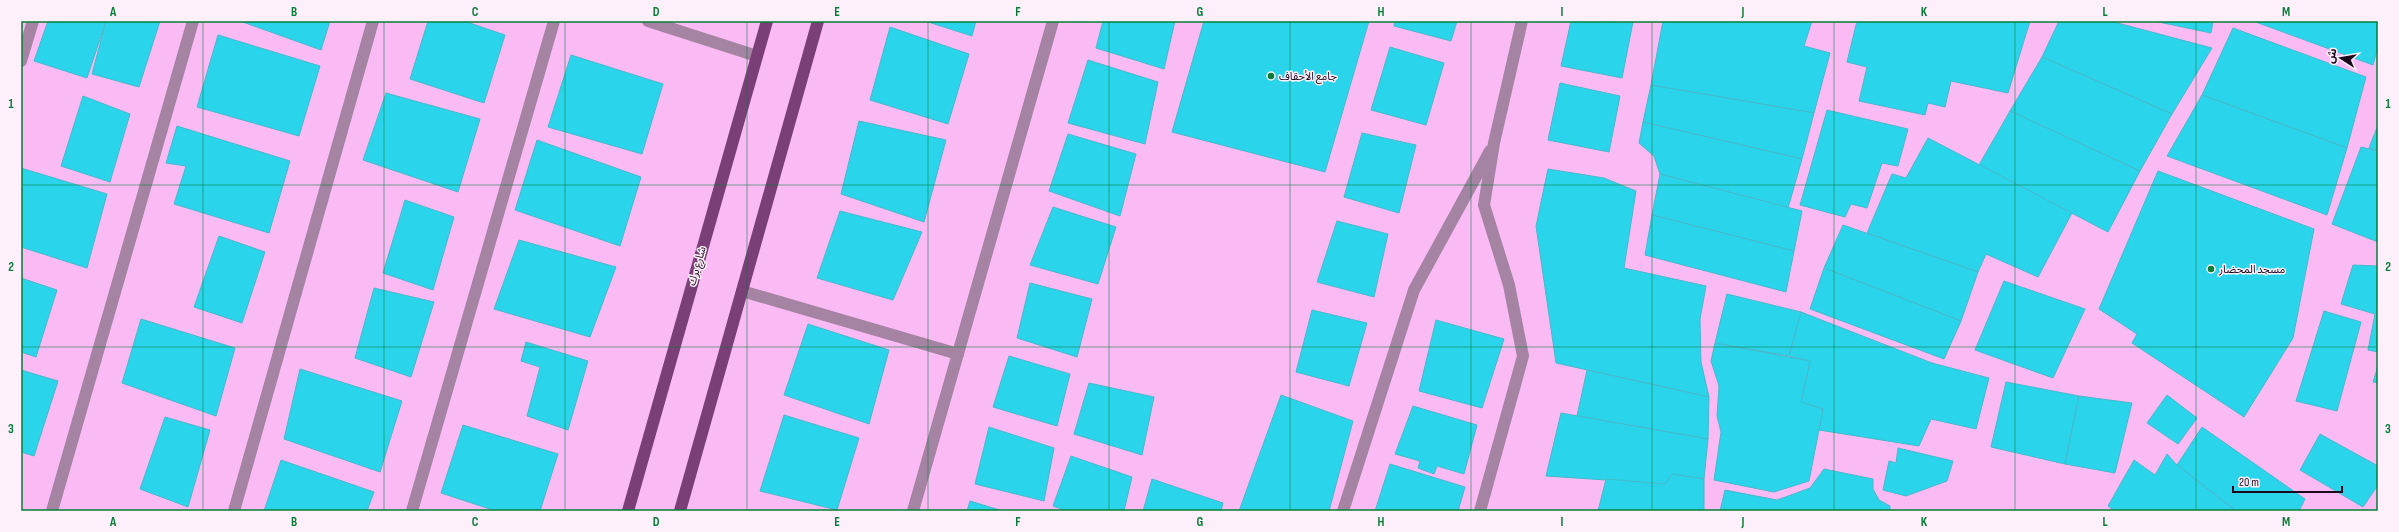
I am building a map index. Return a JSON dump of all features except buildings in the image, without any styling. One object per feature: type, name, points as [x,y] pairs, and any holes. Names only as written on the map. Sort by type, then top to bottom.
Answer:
[{"type":"main road","name":"شارع برك","points":[[628,511],[768,21]]},
{"type":"main road","points":[[680,511],[818,21]]},
{"type":"street","points":[[21,61],[33,21]]},
{"type":"street","points":[[52,511],[193,21]]},
{"type":"street","points":[[234,511],[373,21]]},
{"type":"street","points":[[412,511],[554,21]]},
{"type":"street","points":[[648,21],[757,56]]},
{"type":"street","points":[[913,511],[1053,21]]},
{"type":"street","points":[[1480,511],[1523,356],[1509,285],[1484,205],[1494,143],[1522,21]]},
{"type":"street","points":[[1343,511],[1414,290],[1494,143]]},
{"type":"street","points":[[742,291],[958,354]]},
{"type":"place","name":"جامع الأحقاف","points":[[1271,76]]},
{"type":"place","name":"مسجد المحضار","points":[[2211,269]]}]
